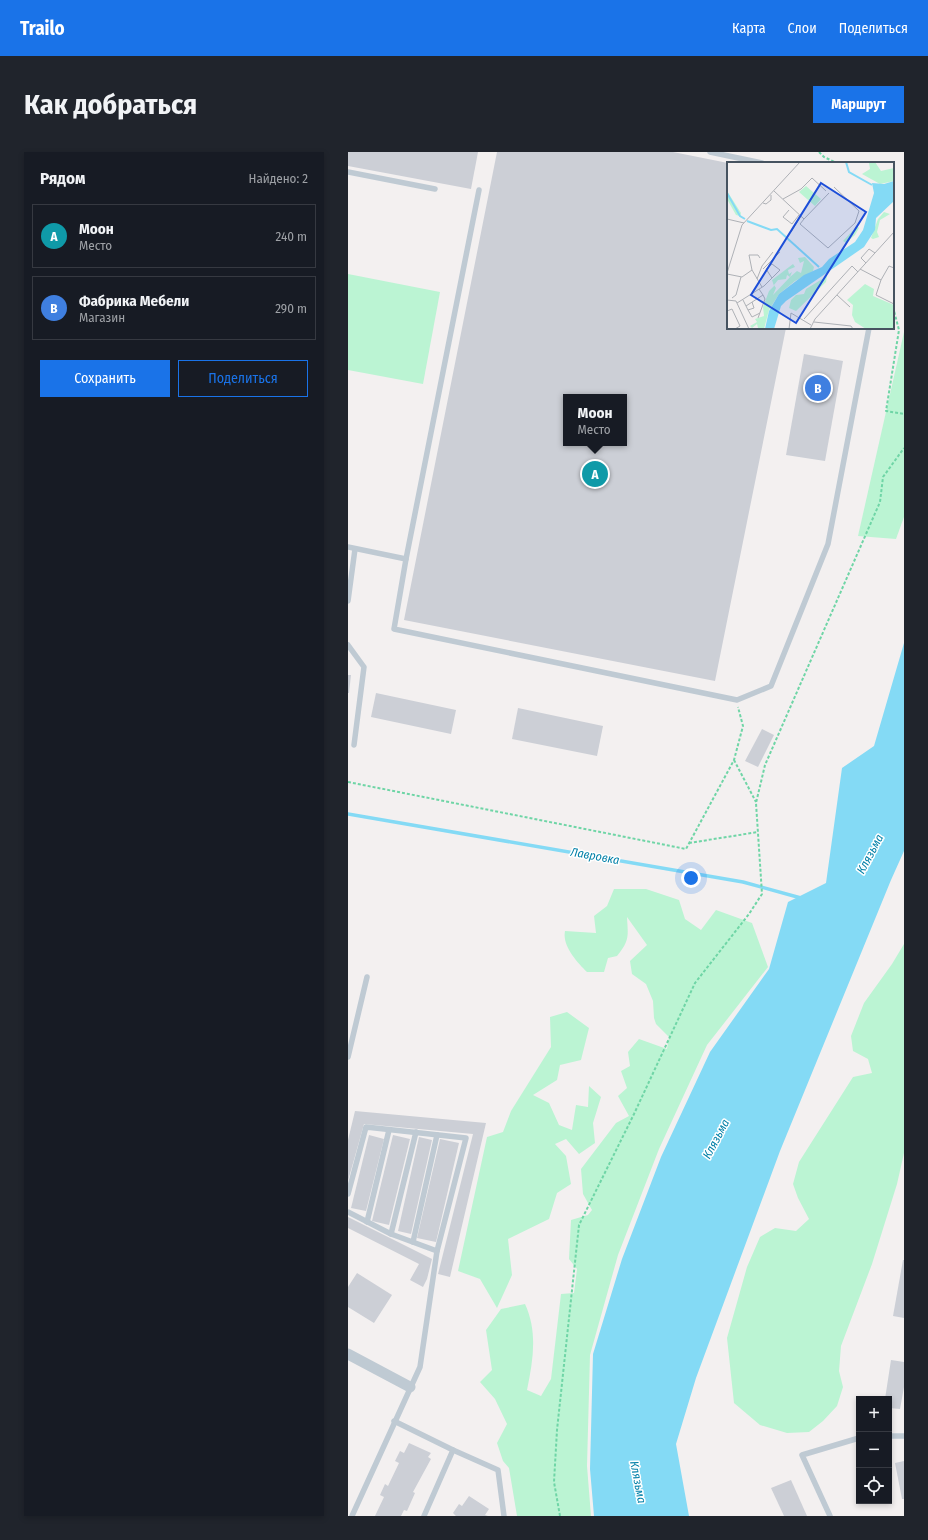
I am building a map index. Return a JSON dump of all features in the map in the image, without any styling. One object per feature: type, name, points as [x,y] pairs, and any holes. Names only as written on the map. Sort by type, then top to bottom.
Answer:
[{"type":"street","points":[[348,1354],[410,1387]]},
{"type":"lane","points":[[710,152],[757,162]]},
{"type":"lane","points":[[348,172],[435,189]]},
{"type":"lane","points":[[479,190],[406,559],[394,629],[736,700],[771,686],[828,544],[869,329]]},
{"type":"lane","points":[[348,547],[406,559]]},
{"type":"lane","points":[[348,601],[354,549]]},
{"type":"lane","points":[[348,645],[364,667],[354,745]]},
{"type":"lane","points":[[348,1057],[367,977]]},
{"type":"lane","points":[[348,1194],[366,1127],[466,1138],[437,1252],[420,1367],[394,1421],[352,1516]]},
{"type":"lane","points":[[367,1222],[389,1130]]},
{"type":"lane","points":[[391,1234],[416,1132]]},
{"type":"lane","points":[[413,1242],[437,1135]]},
{"type":"lane","points":[[348,1212],[391,1234],[437,1252]]},
{"type":"lane","points":[[394,1421],[498,1470],[504,1516]]},
{"type":"lane","points":[[892,1436],[904,1436]]},
{"type":"lane","points":[[830,1516],[802,1455],[856,1439]]},
{"type":"lane","points":[[424,1516],[453,1450]]},
{"type":"path","points":[[819,152],[824,157],[835,162]]},
{"type":"path","points":[[894,311],[899,330],[886,411],[904,414]]},
{"type":"path","points":[[560,1516],[554,1482],[557,1430],[579,1225],[634,1114],[695,983],[750,914],[762,894],[756,803],[765,766],[880,502],[883,477],[904,448]]},
{"type":"path","points":[[348,782],[686,849],[734,760],[743,726],[736,700]]},
{"type":"path","points":[[734,760],[756,803]]},
{"type":"path","points":[[689,843],[758,832]]},
{"type":"green space","points":[[348,274],[440,292],[423,384],[348,370]]},
{"type":"green space","points":[[904,332],[904,517],[896,539],[858,536]]},
{"type":"green space","points":[[614,889],[646,889],[679,900],[685,919],[701,930],[716,910],[752,923],[768,967],[707,1045],[659,1149],[618,1255],[590,1355],[587,1466],[591,1516],[517,1516],[509,1468],[503,1461],[497,1443],[507,1424],[495,1399],[480,1382],[492,1370],[486,1330],[501,1309],[525,1304],[532,1325],[533,1336],[531,1368],[527,1390],[541,1396],[551,1379],[561,1294],[574,1293],[577,1269],[569,1259],[571,1220],[588,1215],[592,1210],[583,1194],[581,1169],[616,1123],[629,1116],[618,1096],[627,1088],[621,1071],[630,1066],[628,1052],[639,1039],[667,1049],[669,1037],[656,1024],[654,1018],[653,1001],[646,984],[632,974],[630,961],[647,945],[627,917],[628,933],[626,942],[617,956],[608,958],[604,972],[587,972],[575,959],[568,948],[565,931],[596,933],[594,916],[607,906]]},
{"type":"green space","points":[[904,944],[904,1153],[897,1184],[872,1264],[841,1346],[839,1371],[843,1387],[837,1406],[823,1421],[809,1432],[787,1433],[760,1425],[734,1403],[727,1338],[747,1267],[760,1237],[775,1228],[796,1231],[809,1219],[798,1198],[793,1184],[799,1162],[853,1077],[872,1073],[868,1059],[853,1051],[851,1036],[864,1003],[892,964]]},
{"type":"green space","points":[[567,1012],[589,1028],[581,1060],[560,1065],[557,1080],[533,1095],[549,1103],[559,1125],[572,1130],[576,1105],[588,1107],[589,1086],[601,1097],[593,1123],[595,1143],[579,1154],[566,1139],[555,1144],[566,1156],[571,1184],[557,1193],[549,1219],[508,1239],[512,1275],[497,1308],[480,1279],[458,1271],[487,1137],[503,1132],[511,1111],[551,1047],[550,1017]]},
{"type":"water","name":"Клязьма","points":[[904,643],[904,851],[780,1151],[696,1378],[676,1444],[689,1516],[594,1516],[590,1469],[593,1354],[622,1259],[661,1157],[710,1052],[769,969],[788,902],[826,883],[842,768],[874,746]]},
{"type":"building","points":[[348,152],[478,152],[471,189],[348,166]]},
{"type":"building","points":[[497,152],[673,152],[727,163],[727,329],[786,329],[715,681],[404,620]]},
{"type":"building","points":[[804,354],[843,361],[825,461],[786,455]]},
{"type":"building","points":[[348,675],[351,675],[349,693],[348,693]]},
{"type":"building","points":[[376,693],[456,710],[451,734],[371,717]]},
{"type":"building","points":[[518,708],[603,726],[597,756],[512,739]]},
{"type":"building","points":[[762,729],[774,735],[758,767],[745,761]]},
{"type":"building","points":[[355,1111],[486,1123],[450,1277],[438,1274],[473,1134],[364,1124],[348,1181],[348,1140]]},
{"type":"building","points":[[369,1135],[384,1139],[366,1211],[351,1208]]},
{"type":"building","points":[[393,1135],[410,1139],[389,1225],[372,1221]]},
{"type":"building","points":[[419,1137],[432,1140],[411,1234],[398,1231]]},
{"type":"building","points":[[440,1139],[459,1143],[436,1242],[417,1238]]},
{"type":"building","points":[[348,1217],[432,1259],[427,1279],[423,1287],[410,1280],[419,1264],[348,1228]]},
{"type":"building","points":[[904,1260],[904,1318],[893,1316]]},
{"type":"building","points":[[357,1273],[392,1295],[374,1323],[348,1307],[348,1287]]},
{"type":"building","points":[[891,1360],[904,1362],[904,1387],[900,1409],[892,1408],[892,1396],[885,1396]]},
{"type":"building","points":[[409,1443],[431,1453],[428,1457],[431,1459],[413,1492],[415,1493],[407,1511],[404,1510],[401,1516],[375,1516],[384,1497],[380,1495],[385,1484],[388,1486],[399,1463],[395,1461],[400,1451],[404,1453]]},
{"type":"building","points":[[904,1461],[904,1499],[902,1499],[895,1463]]},
{"type":"building","points":[[791,1480],[807,1516],[784,1516],[771,1488]]},
{"type":"building","points":[[469,1496],[489,1509],[485,1515],[488,1516],[456,1516],[453,1513],[459,1504],[462,1506]]},
{"type":"waterway","name":"Лавровка","points":[[348,814],[743,882],[801,898]]},
{"type":"place","name":"Фабрика Мебели","points":[[818,388]]},
{"type":"place","name":"Моон","points":[[595,474]]}]
